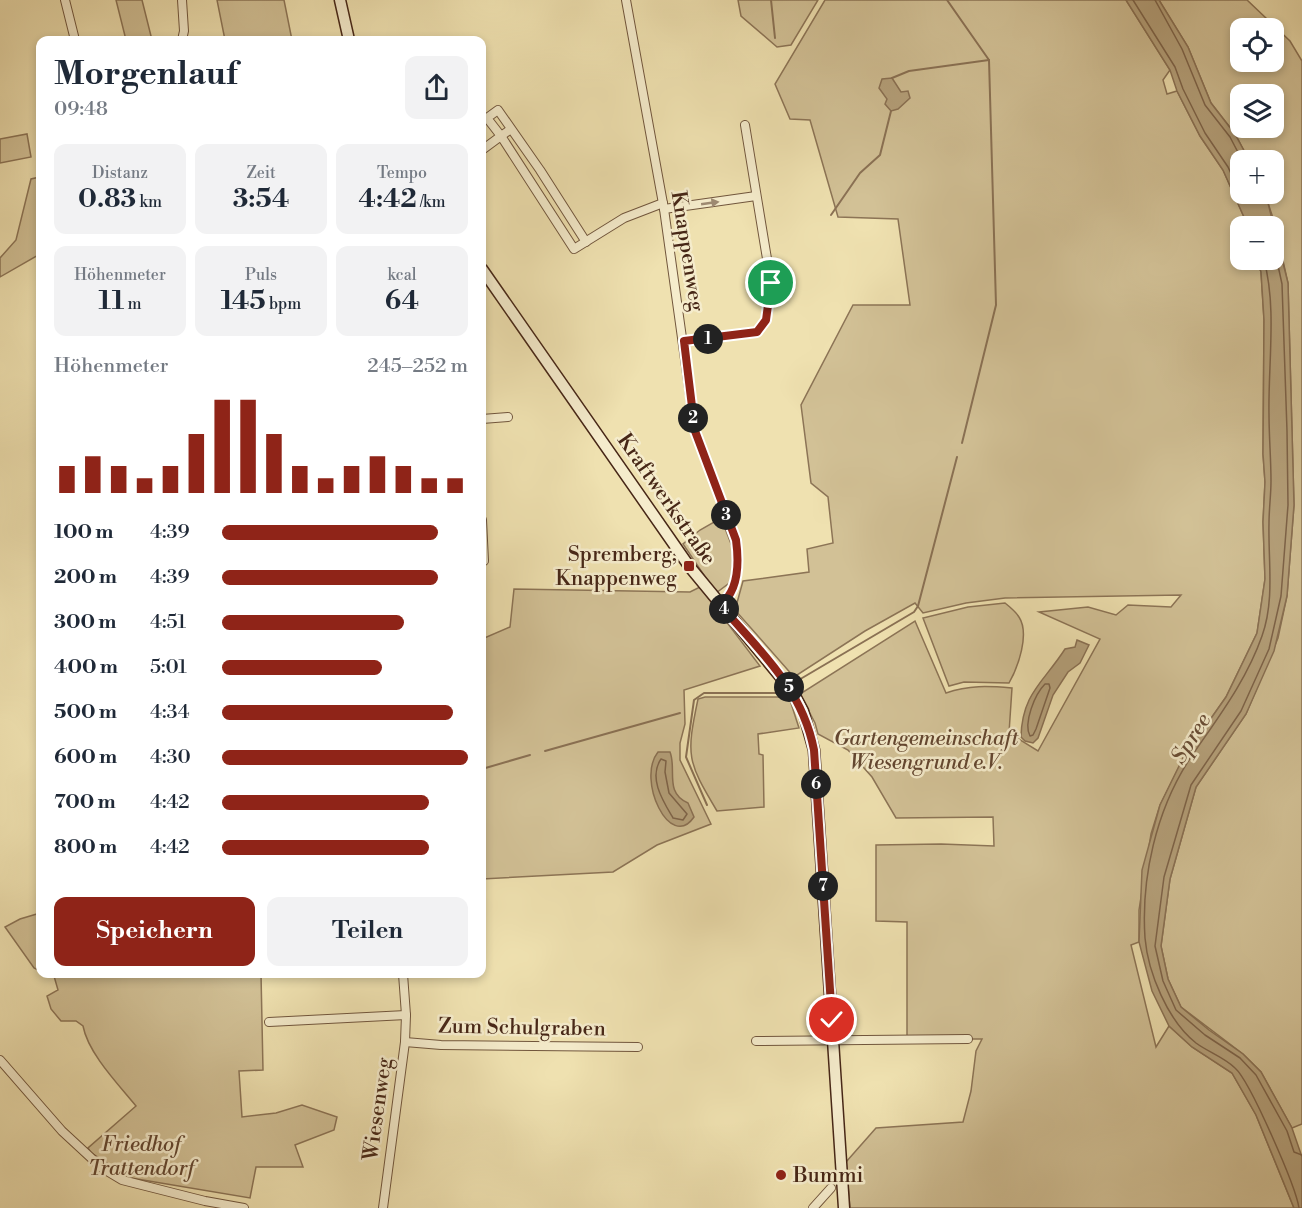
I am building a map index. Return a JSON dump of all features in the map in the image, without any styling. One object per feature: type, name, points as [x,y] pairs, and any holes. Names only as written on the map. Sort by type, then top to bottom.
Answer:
[{"type":"main road","points":[[340,0],[348,36]]},
{"type":"main road","name":"Kraftwerkstraße","points":[[486,275],[683,557],[793,692],[809,728],[814,750],[844,1208]]},
{"type":"street","points":[[65,0],[74,36]]},
{"type":"street","points":[[182,0],[183,36]]},
{"type":"street","name":"Knappenweg","points":[[626,0],[663,206],[695,431],[736,540],[738,553],[732,588],[727,599],[720,605]]},
{"type":"street","points":[[184,31],[187,36]]},
{"type":"street","points":[[586,242],[498,110],[488,118],[574,249],[586,242],[624,218],[663,206],[756,196]]},
{"type":"street","points":[[684,341],[757,332],[766,320],[771,283],[745,125]]},
{"type":"street","points":[[486,147],[511,129]]},
{"type":"street","points":[[529,178],[540,170]]},
{"type":"street","points":[[563,229],[574,222]]},
{"type":"street","points":[[486,419],[508,417]]},
{"type":"street","name":"Wiesenweg","points":[[383,1208],[405,1042],[403,978]]},
{"type":"street","points":[[269,1022],[406,1014]]},
{"type":"street","points":[[756,1041],[968,1039]]},
{"type":"street","name":"Zum Schulgraben","points":[[405,1042],[638,1047]]},
{"type":"street","points":[[0,1060],[62,1131],[102,1168],[122,1180],[205,1201],[244,1208]]},
{"type":"street","points":[[813,1208],[831,1188]]},
{"type":"green space","points":[[116,0],[142,0],[151,36],[125,36]]},
{"type":"green space","points":[[217,0],[284,0],[291,36],[224,36]]},
{"type":"green space","points":[[738,0],[818,0],[791,45],[777,47],[741,16]]},
{"type":"green space","name":"Gartengemeinschaft Wiesengrund e.V.","points":[[825,0],[1126,0],[1170,70],[1163,80],[1167,94],[1177,91],[1200,136],[1223,170],[1230,186],[1230,204],[1238,204],[1244,216],[1230,216],[1230,270],[1260,270],[1261,272],[1264,320],[1265,579],[1257,633],[1226,697],[1183,759],[1160,805],[1151,834],[1139,910],[1139,942],[1131,945],[1156,1047],[1169,1026],[1192,1047],[1232,1073],[1256,1115],[1294,1208],[850,1208],[846,1162],[876,1128],[963,1122],[971,1091],[976,1051],[982,1039],[907,1039],[907,922],[876,921],[876,845],[994,846],[993,817],[896,818],[872,777],[848,750],[818,734],[800,694],[915,621],[946,693],[979,687],[1012,688],[1009,733],[1038,751],[1100,639],[1039,612],[1088,607],[1116,615],[1128,605],[1171,607],[1181,595],[1005,598],[966,603],[923,613],[915,603],[865,631],[794,677],[735,610],[743,581],[809,572],[807,549],[833,543],[828,497],[811,483],[801,405],[853,305],[910,305],[898,219],[838,217],[810,120],[790,119],[775,84]]},
{"type":"green space","points":[[1159,0],[1247,0],[1266,18],[1230,18],[1230,72],[1284,72],[1284,35],[1302,61],[1302,1124],[1292,1128],[1261,1072],[1243,1054],[1181,1007],[1168,979],[1161,946],[1170,879],[1196,787],[1246,714],[1278,638],[1287,596],[1294,505],[1284,216],[1272,216],[1268,204],[1284,204],[1284,150],[1244,150],[1237,138],[1284,138],[1284,84],[1230,84],[1230,128],[1211,103],[1188,47]]},
{"type":"green space","points":[[27,134],[31,157],[0,163],[0,139]]},
{"type":"green space","points":[[36,178],[36,256],[0,277],[0,258],[16,240],[31,179]]},
{"type":"green space","points":[[721,518],[735,554],[732,581],[716,593],[683,544],[700,530]]},
{"type":"green space","points":[[700,587],[760,666],[684,690],[685,724],[680,743],[680,760],[711,824],[657,845],[613,872],[486,879],[486,637],[510,627],[514,589],[690,592]]},
{"type":"green space","points":[[1005,603],[1019,617],[1023,632],[1022,650],[1009,683],[964,682],[949,686],[923,618],[968,607]]},
{"type":"green space","points":[[705,697],[789,697],[799,728],[758,734],[759,754],[763,755],[764,807],[717,811],[700,780],[692,758],[691,746],[698,699]]},
{"type":"green space","points":[[36,914],[36,969],[5,927]]},
{"type":"green space","name":"Friedhof Trattendorf","points":[[55,978],[261,978],[263,1070],[239,1071],[242,1117],[276,1113],[302,1105],[337,1117],[334,1130],[295,1145],[303,1167],[256,1167],[250,1198],[131,1178],[91,1153],[88,1148],[136,1106],[97,1057],[83,1026],[76,1021],[61,1021],[51,1009],[47,996],[58,990]]},
{"type":"water","points":[[1126,0],[1159,0],[1188,47],[1211,103],[1230,128],[1230,138],[1237,138],[1244,150],[1230,150],[1230,186],[1223,170],[1200,136],[1177,91],[1170,70]]},
{"type":"water","points":[[892,78],[901,92],[908,91],[910,98],[898,109],[891,111],[885,104],[887,99],[879,88],[882,79]]},
{"type":"water","points":[[1238,204],[1268,204],[1271,216],[1244,216]]},
{"type":"water","points":[[1284,267],[1288,283],[1294,505],[1287,596],[1274,651],[1246,714],[1196,787],[1170,879],[1161,946],[1168,979],[1181,1007],[1243,1054],[1261,1072],[1292,1128],[1302,1157],[1302,1208],[1294,1208],[1256,1115],[1232,1073],[1192,1047],[1169,1026],[1152,991],[1139,942],[1142,870],[1160,805],[1183,758],[1226,697],[1257,633],[1265,579],[1264,320],[1260,270],[1284,270]]},
{"type":"water","points":[[1077,640],[1089,645],[1080,663],[1068,672],[1053,695],[1038,738],[1033,743],[1025,741],[1021,737],[1022,722],[1030,699],[1065,649],[1075,647]]},
{"type":"water","points":[[658,752],[670,752],[676,793],[688,803],[694,817],[685,825],[675,825],[666,819],[653,794],[652,764]]},
{"type":"waterway","points":[[771,0],[775,38]]},
{"type":"waterway","points":[[947,0],[989,60],[996,305],[962,443]]},
{"type":"waterway","points":[[892,78],[909,71],[989,60]]},
{"type":"waterway","points":[[831,215],[860,173],[880,155],[891,111]]},
{"type":"waterway","points":[[797,681],[914,612],[918,606],[957,457]]},
{"type":"waterway","points":[[707,805],[686,757],[694,700],[704,693],[780,693]]},
{"type":"waterway","points":[[545,751],[680,713]]},
{"type":"waterway","points":[[486,768],[530,755]]},
{"type":"place","name":"Spremberg, Knappenweg","points":[[689,566]]},
{"type":"place","name":"Bummi","points":[[781,1175]]},
{"type":"route","points":[[771,283],[766,320],[757,332],[684,341],[695,431],[736,540],[738,553],[732,588],[727,599],[720,605],[793,692],[803,711],[814,750],[832,1020]]},
{"type":"water label","name":"Spree","points":[[1190,738]]}]
